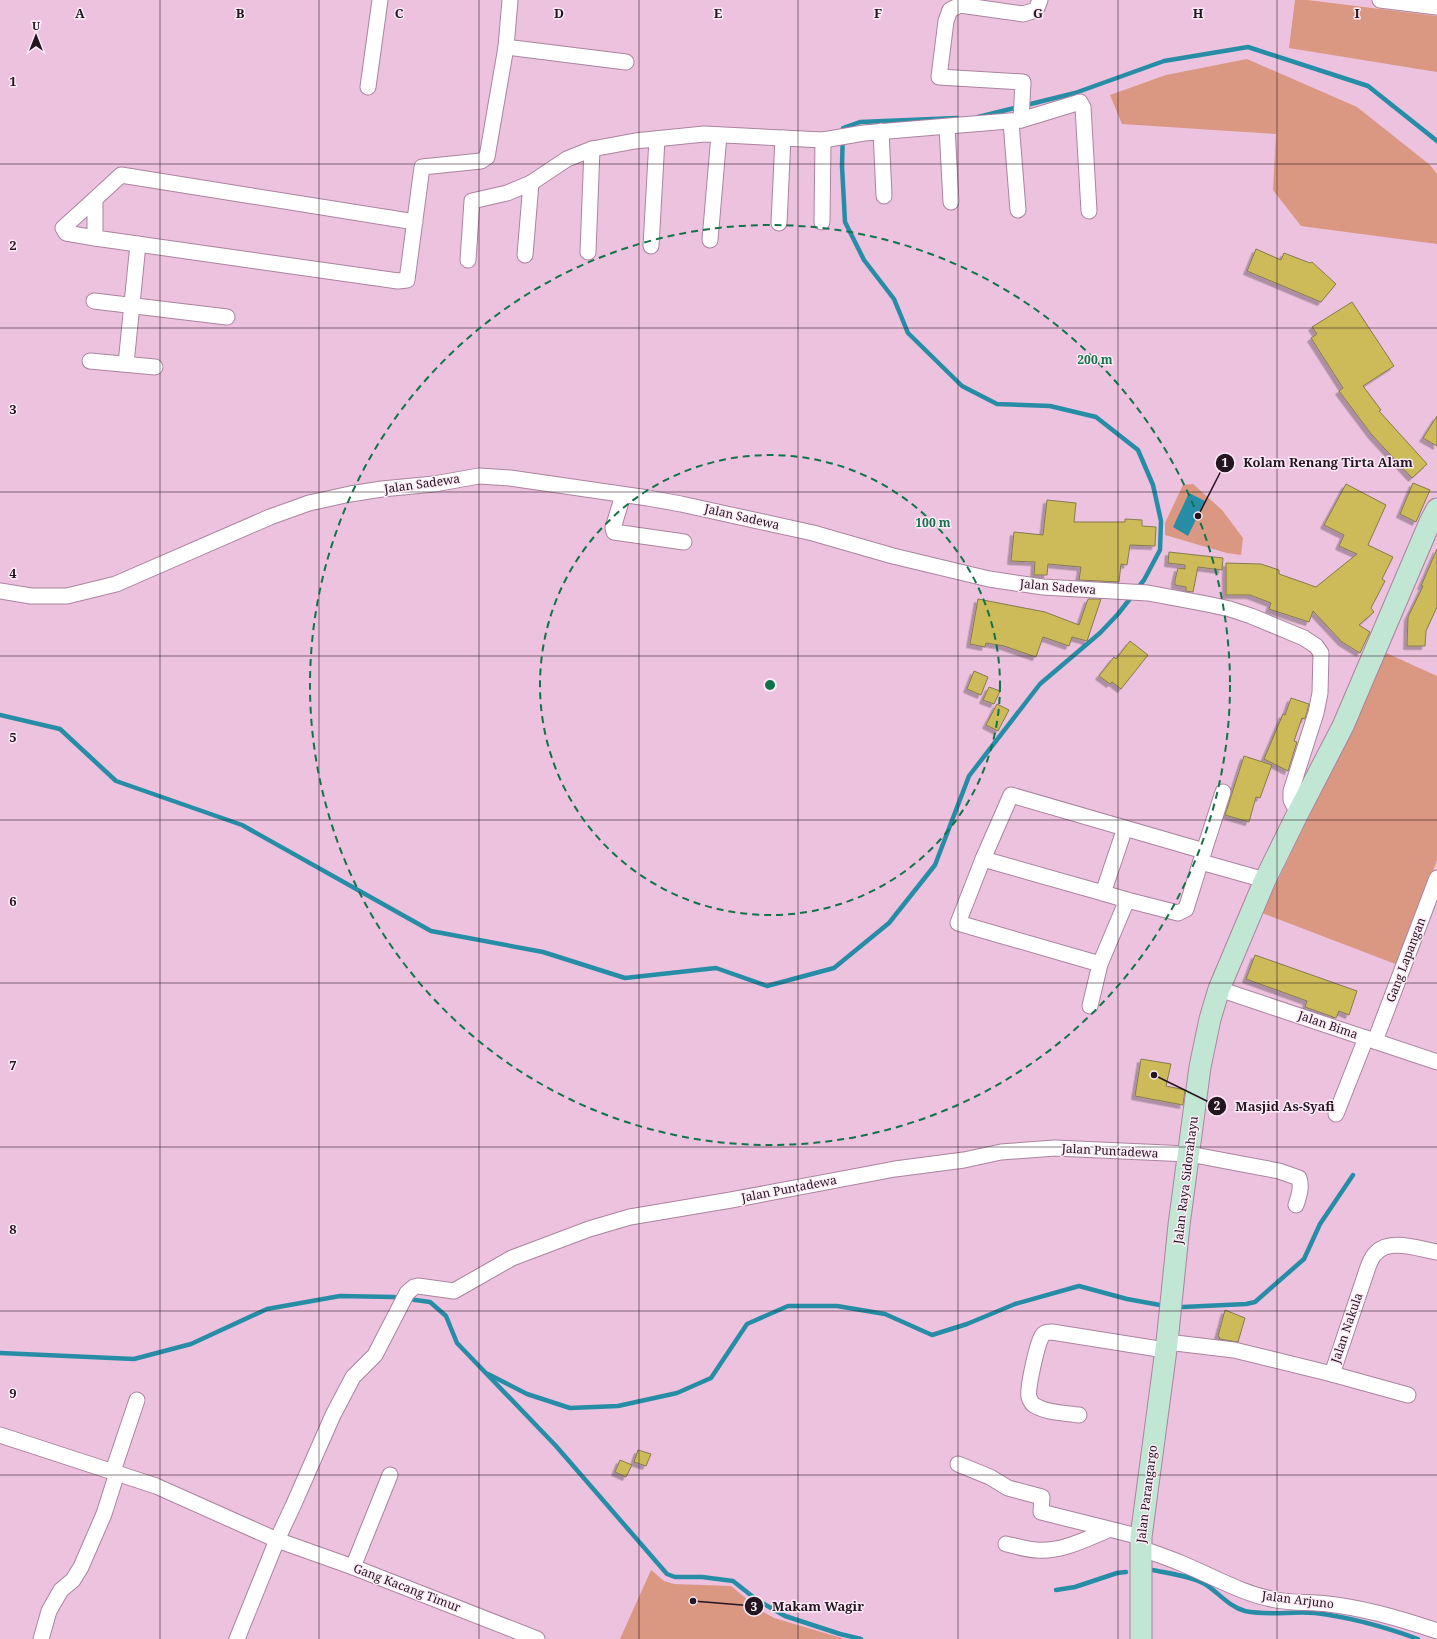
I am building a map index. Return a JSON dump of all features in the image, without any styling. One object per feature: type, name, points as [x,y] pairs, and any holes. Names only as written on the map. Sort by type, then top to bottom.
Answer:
[{"type":"main road","name":"Jalan Raya Sidorahayu","points":[[1166,1346],[1200,1067],[1218,989],[1265,880],[1343,726],[1427,529],[1437,510]]},
{"type":"main road","name":"Jalan Parangargo","points":[[1141,1639],[1140,1543],[1166,1346]]},
{"type":"street","points":[[368,87],[380,0]]},
{"type":"street","points":[[415,222],[121,175],[63,228],[66,233],[95,238],[398,281],[407,280],[415,222],[422,167],[481,161],[487,157],[506,47],[510,0]]},
{"type":"street","points":[[1018,210],[1018,118],[1023,82],[939,77],[946,21],[950,10],[960,5],[1023,14],[1036,10],[1040,0]]},
{"type":"street","points":[[1380,0],[1437,7]]},
{"type":"street","points":[[506,47],[626,62]]},
{"type":"street","points":[[468,260],[472,201],[507,193],[530,183],[567,159],[592,149],[657,138],[704,134],[828,139],[881,131],[947,127],[1018,118],[1080,102],[1083,108],[1089,211]]},
{"type":"street","points":[[947,127],[951,202]]},
{"type":"street","points":[[881,131],[884,196]]},
{"type":"street","points":[[710,240],[719,135]]},
{"type":"street","points":[[651,246],[657,138]]},
{"type":"street","points":[[779,223],[783,138]]},
{"type":"street","points":[[822,222],[828,139]]},
{"type":"street","points":[[588,252],[592,149]]},
{"type":"street","points":[[525,255],[530,183]]},
{"type":"street","points":[[95,238],[96,199]]},
{"type":"street","points":[[126,364],[138,244]]},
{"type":"street","points":[[94,301],[227,317]]},
{"type":"street","points":[[90,361],[155,367]]},
{"type":"street","name":"Jalan Sadewa","points":[[0,591],[31,596],[67,596],[116,584],[270,518],[309,504],[350,494],[434,484],[478,476],[510,478],[681,504],[813,533],[893,556],[989,579],[1043,587],[1148,593],[1230,609],[1280,627],[1304,638],[1316,646],[1321,653],[1320,693],[1316,713],[1291,791],[1291,800],[1298,813]]},
{"type":"street","points":[[623,495],[613,528],[614,532],[684,542]]},
{"type":"street","points":[[983,858],[1127,900],[1178,913],[1186,909],[1223,792]]},
{"type":"street","points":[[1100,964],[958,923],[983,858],[1011,795],[1125,828],[1265,880]]},
{"type":"street","points":[[1103,893],[1125,828]]},
{"type":"street","name":"Gang Lapangan","points":[[1336,1114],[1370,1040],[1437,878]]},
{"type":"street","points":[[1090,1006],[1100,964],[1127,900]]},
{"type":"street","name":"Jalan Bima","points":[[1218,989],[1437,1062]]},
{"type":"street","name":"Jalan Puntadewa","points":[[277,1540],[333,1415],[353,1377],[375,1354],[407,1293],[414,1287],[418,1286],[454,1291],[512,1258],[589,1229],[630,1217],[732,1200],[895,1169],[964,1160],[1001,1152],[1055,1148],[1189,1154],[1294,1175],[1299,1178],[1301,1182],[1296,1205]]},
{"type":"street","name":"Jalan Nakula","points":[[1079,1415],[1044,1410],[1033,1404],[1029,1398],[1029,1387],[1039,1343],[1042,1336],[1046,1332],[1166,1346],[1234,1350],[1332,1374],[1368,1267],[1375,1253],[1384,1246],[1395,1244],[1437,1252]]},
{"type":"street","points":[[1332,1374],[1408,1395]]},
{"type":"street","points":[[41,1639],[49,1611],[61,1590],[73,1580],[81,1566],[104,1514],[137,1400]]},
{"type":"street","name":"Gang Kacang Timur","points":[[0,1435],[156,1486],[277,1540],[353,1567],[537,1639]]},
{"type":"street","name":"Jalan Arjuno","points":[[958,1464],[990,1477],[1008,1488],[1042,1497],[1041,1512],[1108,1530],[1140,1543],[1233,1587],[1277,1600],[1329,1604],[1362,1609],[1437,1631]]},
{"type":"street","points":[[353,1567],[390,1475]]},
{"type":"street","points":[[1006,1544],[1035,1550],[1046,1550],[1076,1543],[1108,1530]]},
{"type":"street","points":[[238,1639],[277,1540]]},
{"type":"shaded area","points":[[1295,0],[1307,0],[1437,16],[1437,72],[1289,48]]},
{"type":"shaded area","points":[[1247,59],[1357,107],[1430,165],[1437,174],[1437,244],[1301,226],[1273,190],[1276,134],[1122,124],[1110,95],[1166,75]]},
{"type":"shaded area","points":[[1193,484],[1222,510],[1243,538],[1241,555],[1227,553],[1165,535],[1165,523],[1183,485]]},
{"type":"shaded area","points":[[1384,652],[1437,676],[1437,860],[1398,965],[1262,913],[1310,814]]},
{"type":"shaded area","points":[[651,1570],[664,1581],[674,1584],[731,1586],[760,1610],[774,1618],[845,1639],[620,1639]]},
{"type":"water","points":[[1189,493],[1205,501],[1188,536],[1173,527]]},
{"type":"building","points":[[1256,249],[1281,260],[1284,253],[1310,263],[1312,262],[1336,284],[1321,302],[1247,271]]},
{"type":"building","points":[[1352,302],[1394,366],[1363,386],[1381,410],[1379,411],[1427,464],[1412,478],[1372,435],[1339,391],[1343,388],[1311,338],[1317,334],[1312,327]]},
{"type":"building","points":[[1437,416],[1437,446],[1423,438]]},
{"type":"building","points":[[1413,483],[1430,490],[1416,522],[1400,514]]},
{"type":"building","points":[[1346,484],[1386,505],[1368,545],[1393,557],[1382,579],[1385,581],[1371,608],[1374,612],[1359,625],[1370,632],[1360,653],[1342,642],[1313,611],[1309,622],[1269,609],[1271,603],[1250,595],[1226,595],[1226,563],[1261,564],[1279,570],[1279,574],[1316,587],[1357,554],[1339,546],[1344,535],[1324,525]]},
{"type":"building","points":[[1047,500],[1076,503],[1074,522],[1125,522],[1125,519],[1142,520],[1142,526],[1156,527],[1155,546],[1130,545],[1127,565],[1121,564],[1119,582],[1079,580],[1081,567],[1048,564],[1047,575],[1034,575],[1035,562],[1011,561],[1014,532],[1043,535]]},
{"type":"building","points":[[1437,549],[1437,607],[1426,631],[1425,646],[1407,646],[1408,617],[1423,586],[1421,586]]},
{"type":"building","points":[[1169,552],[1223,558],[1222,570],[1198,567],[1193,592],[1186,591],[1186,587],[1175,585],[1178,568],[1185,569],[1185,565],[1168,563]]},
{"type":"building","points":[[978,599],[1045,612],[1079,625],[1088,599],[1101,599],[1087,641],[1072,637],[1069,646],[1043,637],[1036,657],[1004,646],[986,643],[985,647],[970,644]]},
{"type":"building","points":[[1130,641],[1148,655],[1121,689],[1112,682],[1110,684],[1099,676],[1114,657],[1116,659]]},
{"type":"building","points":[[974,671],[988,677],[981,695],[967,689]]},
{"type":"building","points":[[989,687],[1000,691],[994,704],[983,700]]},
{"type":"building","points":[[1291,698],[1309,704],[1305,719],[1302,718],[1294,741],[1297,742],[1288,771],[1264,759],[1283,714],[1285,715]]},
{"type":"building","points":[[997,704],[1009,710],[998,731],[986,725]]},
{"type":"building","points":[[1244,756],[1272,765],[1260,798],[1256,797],[1249,822],[1225,815]]},
{"type":"building","points":[[1255,955],[1357,991],[1349,1015],[1339,1011],[1336,1018],[1305,1007],[1307,1001],[1246,979]]},
{"type":"building","points":[[1141,1059],[1171,1064],[1166,1086],[1185,1090],[1183,1105],[1135,1096]]},
{"type":"building","points":[[1225,1310],[1245,1318],[1238,1342],[1219,1339],[1220,1338],[1218,1336]]},
{"type":"building","points":[[638,1450],[651,1454],[646,1466],[634,1462]]},
{"type":"building","points":[[620,1460],[632,1465],[626,1477],[615,1472]]},
{"type":"waterway","points":[[978,117],[1075,93],[1164,61],[1248,47],[1368,86],[1437,141]]},
{"type":"waterway","points":[[957,118],[860,122],[843,128],[842,166],[845,222],[864,260],[894,299],[908,333],[962,386],[997,404],[1050,406],[1096,417],[1138,450],[1153,485],[1161,521],[1160,550],[1144,580],[1137,589]]},
{"type":"waterway","points":[[0,715],[60,729],[116,781],[242,825],[431,931],[543,952],[625,978],[716,968],[767,986],[834,968],[889,923],[935,865],[969,776],[1040,684],[1100,633],[1133,595]]},
{"type":"waterway","points":[[1183,1307],[1246,1304],[1255,1302],[1304,1259],[1320,1224],[1353,1175]]},
{"type":"waterway","points":[[488,1374],[527,1394],[570,1408],[618,1406],[677,1393],[711,1378],[747,1324],[788,1306],[837,1306],[885,1314],[932,1335],[967,1324],[1015,1304],[1079,1286],[1127,1299],[1160,1305]]},
{"type":"waterway","points":[[0,1353],[134,1359],[191,1344],[267,1309],[340,1296],[393,1297],[430,1302],[446,1316],[457,1343],[556,1446],[667,1574],[675,1577],[702,1577],[733,1581],[757,1600],[785,1616],[840,1634],[861,1639]]},
{"type":"waterway","points":[[1152,1570],[1179,1575],[1199,1581],[1210,1587],[1234,1606],[1245,1611],[1262,1613],[1315,1613],[1341,1617],[1393,1630],[1418,1639]]},
{"type":"waterway","points":[[1056,1590],[1075,1587],[1117,1573],[1126,1572]]},
{"type":"place","name":"Kolam Renang Tirta Alam","points":[[1198,516]]},
{"type":"place","name":"Masjid As-Syafi","points":[[1154,1075]]},
{"type":"place","name":"Makam Wagir","points":[[693,1601]]}]
